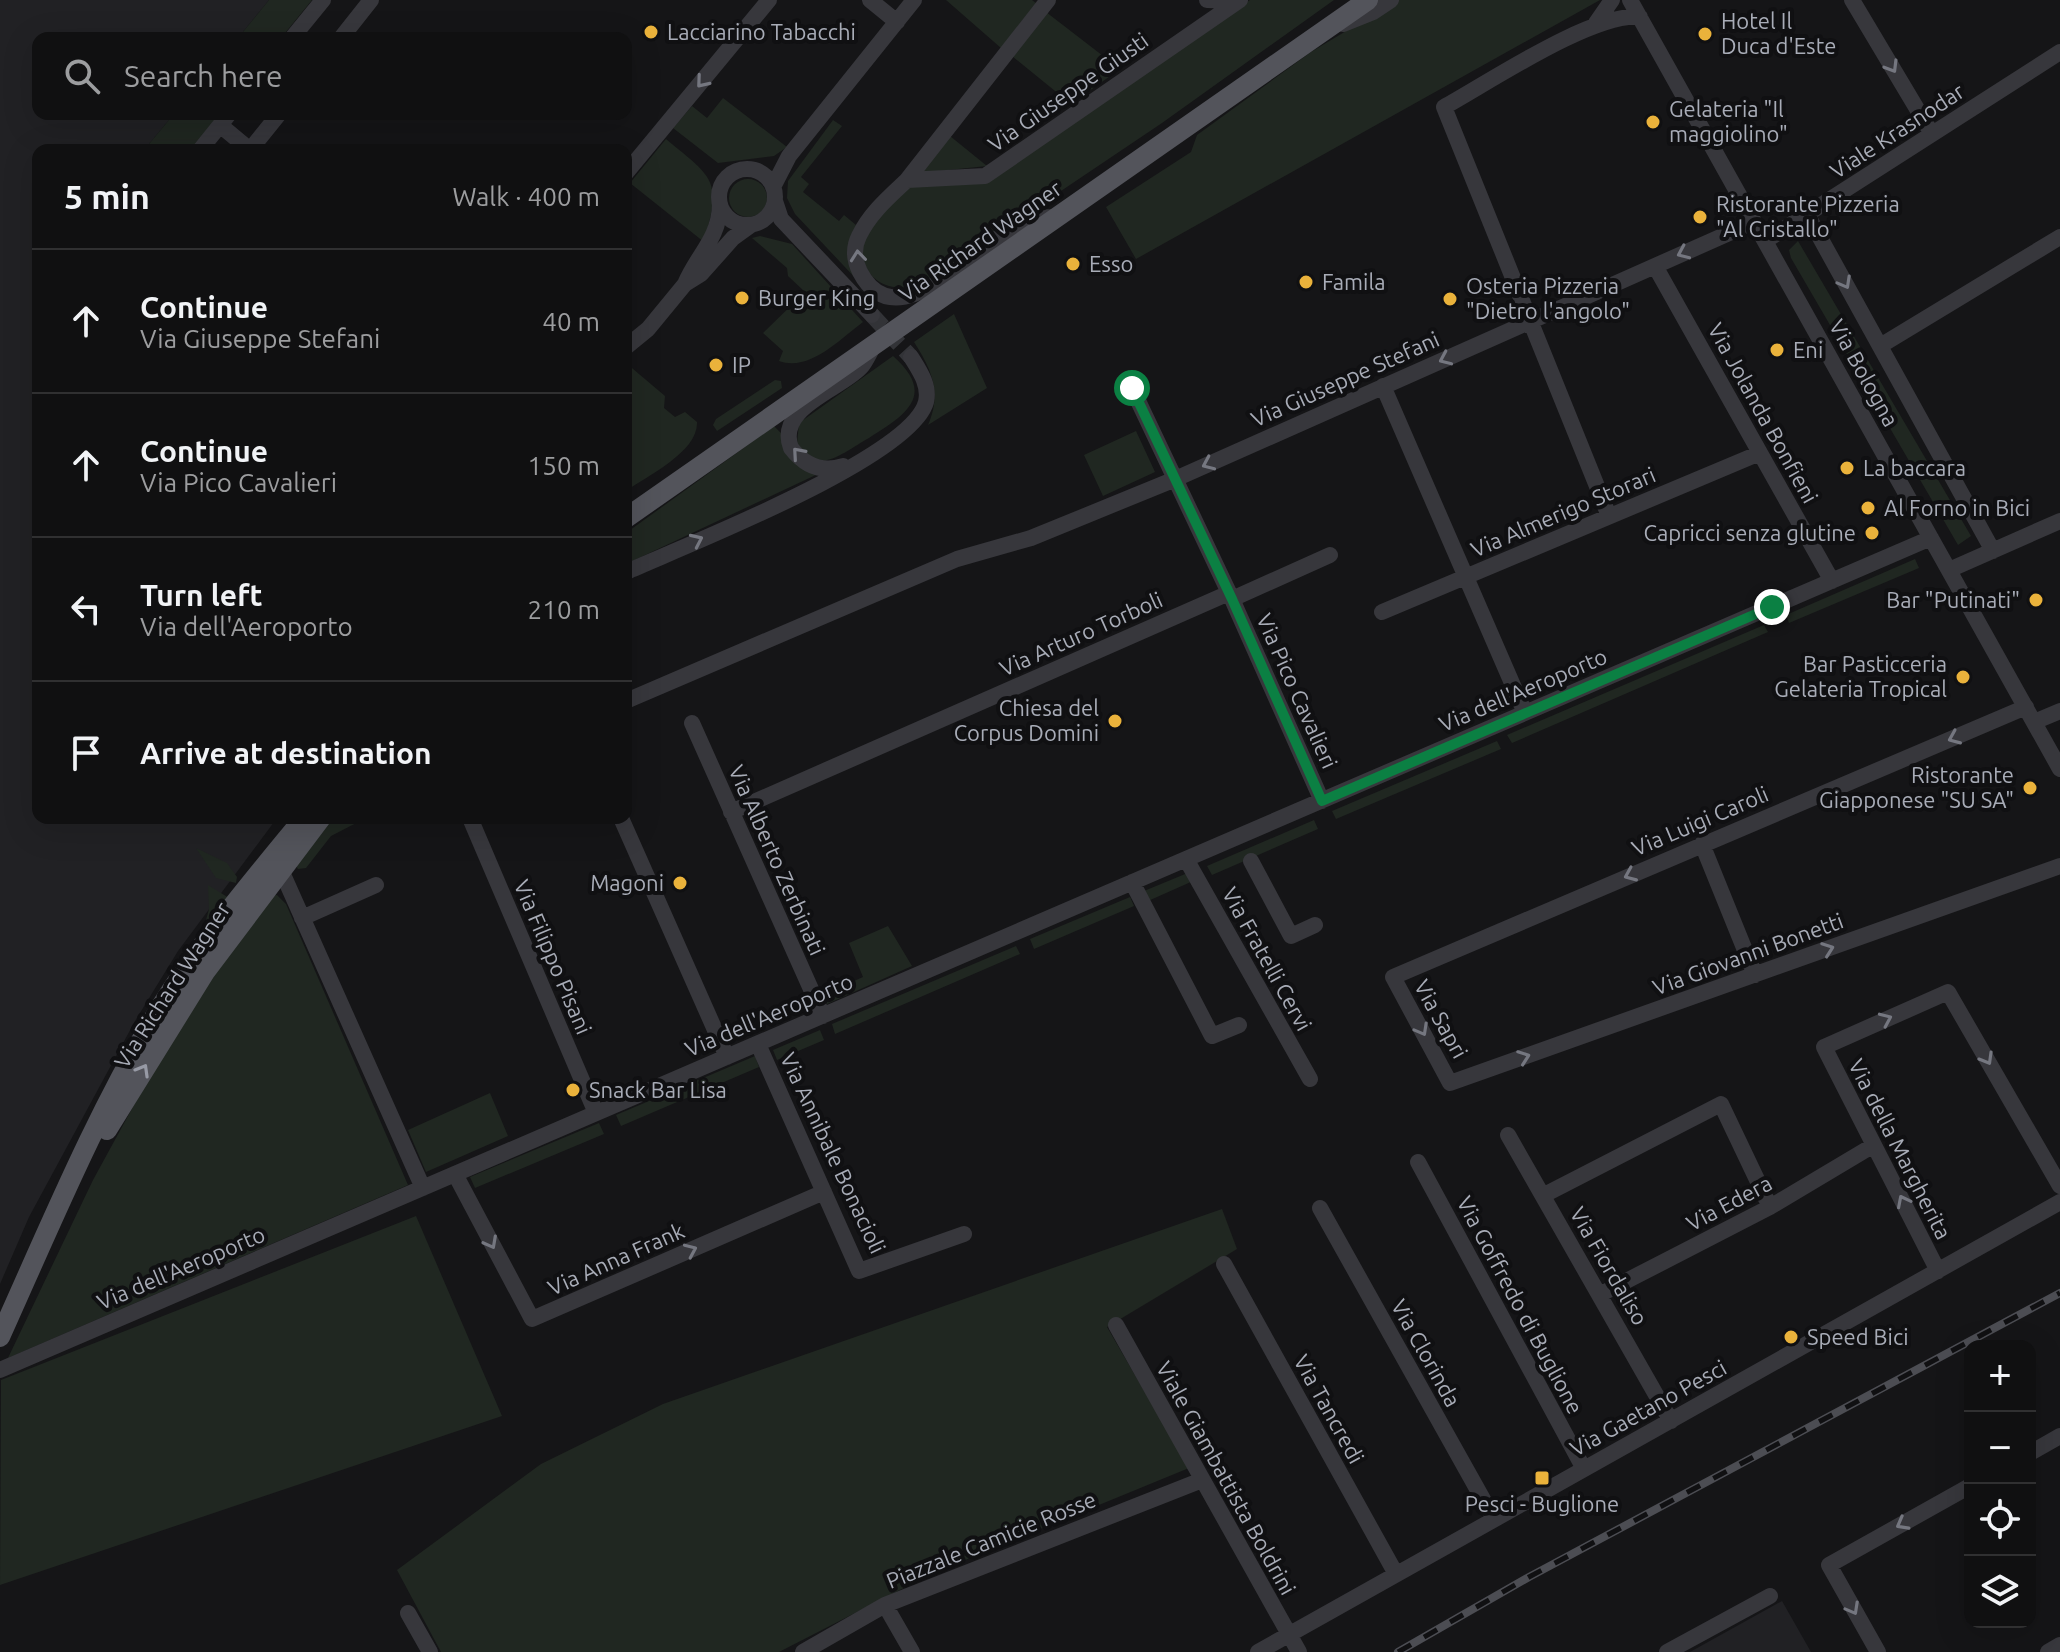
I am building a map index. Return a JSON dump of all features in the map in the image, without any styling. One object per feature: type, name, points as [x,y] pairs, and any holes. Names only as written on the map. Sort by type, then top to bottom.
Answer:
[{"type":"main road","name":"Via Richard Wagner","points":[[632,514],[1368,0]]},
{"type":"main road","name":"Via Richard Wagner","points":[[0,1337],[117,1084],[158,1011],[211,934],[299,824]]},
{"type":"main road","name":"Via Richard Wagner","points":[[71,1184],[199,981],[316,824]]},
{"type":"street","points":[[297,32],[323,0]]},
{"type":"street","points":[[346,32],[371,0]]},
{"type":"street","points":[[632,166],[769,0]]},
{"type":"street","points":[[870,0],[897,22]]},
{"type":"street","points":[[685,284],[701,274],[733,238],[769,214],[789,156],[914,0]]},
{"type":"street","points":[[897,22],[927,0]]},
{"type":"street","points":[[1048,0],[907,180],[875,210],[855,249],[864,279],[871,287],[891,296],[920,293],[1031,218],[1056,217]]},
{"type":"street","name":"Via Giuseppe Giusti","points":[[1207,0],[1239,0]]},
{"type":"street","name":"Via Giuseppe Giusti","points":[[907,180],[985,176],[1239,0]]},
{"type":"street","points":[[1323,32],[1348,0]]},
{"type":"street","name":"Via Richard Wagner","points":[[1323,32],[1373,12],[1391,0]]},
{"type":"street","points":[[1591,27],[1602,18],[1612,0]]},
{"type":"street","points":[[1852,0],[1932,134]]},
{"type":"street","points":[[1609,516],[1444,107],[1591,27],[1622,16],[1632,7]]},
{"type":"street","name":"Via Bologna","points":[[1632,7],[2060,769]]},
{"type":"street","name":"Viale Krasnodar","points":[[1765,241],[2057,55]]},
{"type":"street","points":[[205,144],[225,120],[245,144]]},
{"type":"street","points":[[255,144],[274,120]]},
{"type":"street","points":[[632,342],[648,329],[685,284],[693,265],[715,236],[724,181],[741,170],[776,164],[789,156]]},
{"type":"street","points":[[752,170],[766,176],[781,219],[872,315]]},
{"type":"street","points":[[720,205],[734,222],[782,227],[800,239]]},
{"type":"street","name":"Via Bologna","points":[[1807,214],[1993,551]]},
{"type":"street","name":"Via Giuseppe Stefani","points":[[632,698],[957,559],[1031,538],[1173,480],[1754,222]]},
{"type":"street","points":[[1880,346],[2060,237]]},
{"type":"street","name":"Via Jolanda Bonfieni","points":[[1655,266],[1832,581]]},
{"type":"street","points":[[867,457],[836,468],[817,468],[796,455],[788,441],[792,425],[803,410],[861,367],[875,344]]},
{"type":"street","points":[[632,569],[823,482],[898,438],[922,411],[926,386],[911,357]]},
{"type":"street","points":[[1383,386],[1525,713]]},
{"type":"street","points":[[1132,388],[1173,480]]},
{"type":"street","name":"Via Almerigo Storari","points":[[1382,612],[1760,453]]},
{"type":"street","name":"Via Pico Cavalieri","points":[[1173,480],[1231,596],[1322,801]]},
{"type":"street","points":[[1949,570],[2060,521]]},
{"type":"street","name":"Via dell'Aeroporto","points":[[0,1370],[1931,538]]},
{"type":"street","name":"Via Pico Cavalieri","points":[[1231,596],[1330,555]]},
{"type":"street","name":"Via Arturo Torboli","points":[[731,812],[1231,596]]},
{"type":"street","name":"Via Luigi Caroli","points":[[1393,977],[1702,844],[2030,715],[2060,711]]},
{"type":"street","name":"Via Alberto Zerbinati","points":[[692,723],[823,1016]]},
{"type":"street","name":"Via Filippo Pisani","points":[[473,824],[596,1113]]},
{"type":"street","points":[[624,824],[727,1057]]},
{"type":"street","points":[[1702,844],[1755,975]]},
{"type":"street","name":"Via Fratelli Cervi","points":[[1186,859],[1310,1079]]},
{"type":"street","points":[[1251,861],[1291,936],[1315,925]]},
{"type":"street","name":"Via Giovanni Bonetti","points":[[1450,1083],[2060,866]]},
{"type":"street","points":[[281,870],[423,1188]]},
{"type":"street","points":[[1132,882],[1212,1036],[1239,1025]]},
{"type":"street","points":[[302,918],[376,885]]},
{"type":"street","name":"Via Sapri","points":[[1393,977],[1450,1083]]},
{"type":"street","name":"Via della Margherita","points":[[1938,1271],[1824,1047],[1948,992],[2060,1186]]},
{"type":"street","name":"Via Annibale Bonacioli","points":[[758,1044],[859,1271],[964,1234]]},
{"type":"street","points":[[1544,1195],[1721,1104],[1770,1207]]},
{"type":"street","name":"Via Fiordaliso","points":[[1508,1135],[1671,1421]]},
{"type":"street","name":"Via Edera","points":[[1601,1294],[1770,1207],[1874,1145]]},
{"type":"street","name":"Via Goffredo di Buglione","points":[[1418,1162],[1584,1469]]},
{"type":"street","name":"Via Anna Frank","points":[[455,1174],[532,1319],[824,1192]]},
{"type":"street","name":"Via Gaetano Pesci","points":[[1258,1652],[2060,1202]]},
{"type":"street","name":"Via Clorinda","points":[[1320,1208],[1494,1519]]},
{"type":"street","name":"Via Tancredi","points":[[1224,1264],[1396,1574]]},
{"type":"street","name":"Viale Giambattista Boldrini","points":[[1116,1325],[1299,1652]]},
{"type":"street","points":[[2036,1450],[2060,1436]]},
{"type":"street","name":"Piazzale Camicie Rosse","points":[[803,1652],[885,1605],[1202,1480]]},
{"type":"street","points":[[1878,1652],[1829,1565],[1964,1489]]},
{"type":"street","points":[[1667,1652],[1770,1596]]},
{"type":"street","points":[[885,1605],[912,1652]]},
{"type":"street","points":[[408,1613],[430,1652]]},
{"type":"street","points":[[2048,1652],[2060,1645]]},
{"type":"shaded area","points":[[0,0],[269,0],[243,32],[32,32],[32,120],[169,120],[149,144],[32,144],[32,824],[273,824],[178,951],[135,1021],[29,1217],[0,1284]]},
{"type":"shaded area","points":[[269,0],[312,0],[286,32],[243,32]]},
{"type":"shaded area","points":[[946,0],[1032,0],[1036,3],[1001,48]]},
{"type":"shaded area","points":[[1250,0],[1334,0],[1162,123],[923,284],[904,288],[886,285],[866,268],[862,240],[876,218],[908,187],[994,177]]},
{"type":"shaded area","points":[[1398,0],[1600,0],[1136,259],[1106,207],[1191,152],[1197,135],[1311,52]]},
{"type":"shaded area","points":[[1046,12],[1120,69],[1071,104],[1012,56]]},
{"type":"shaded area","points":[[723,98],[787,147],[774,156],[718,163],[673,128],[692,106],[707,118]]},
{"type":"shaded area","points":[[169,120],[215,120],[195,144],[149,144]]},
{"type":"shaded area","points":[[833,120],[842,126],[801,177],[809,184],[803,192],[839,221],[844,215],[856,225],[850,241],[859,282],[795,214],[787,198],[788,181]]},
{"type":"shaded area","points":[[950,136],[987,166],[920,173]]},
{"type":"shaded area","points":[[666,139],[695,163],[710,182],[713,192],[704,242],[632,185],[632,181]]},
{"type":"shaded area","points":[[748,179],[761,185],[767,198],[761,211],[748,217],[735,211],[729,198],[735,185]]},
{"type":"shaded area","points":[[760,236],[792,244],[863,322],[813,358],[791,363],[779,361],[783,351],[763,333],[805,292],[788,276],[787,268],[752,238]]},
{"type":"shaded area","points":[[1798,241],[1971,536],[1958,545],[1791,258],[1789,250]]},
{"type":"shaded area","points":[[954,314],[987,388],[928,425],[934,402],[933,382],[914,342]]},
{"type":"shaded area","points":[[893,356],[913,382],[911,403],[895,421],[842,454],[827,460],[813,460],[797,444],[799,423]]},
{"type":"shaded area","points":[[632,368],[665,396],[664,408],[675,417],[685,412],[697,422],[695,433],[681,453],[632,487]]},
{"type":"shaded area","points":[[775,380],[781,381],[782,388],[717,431],[713,425],[716,419]]},
{"type":"shaded area","points":[[774,426],[820,473],[632,561],[632,529]]},
{"type":"shaded area","points":[[1136,431],[1155,472],[1103,496],[1084,455]]},
{"type":"shaded area","points":[[1915,559],[1919,568],[1789,623],[1786,615]]},
{"type":"shaded area","points":[[1764,625],[1768,632],[1512,743],[1507,735]]},
{"type":"shaded area","points":[[1497,741],[1501,749],[1336,819],[1332,811]]},
{"type":"shaded area","points":[[1314,820],[1318,829],[1212,875],[1207,866]]},
{"type":"shaded area","points":[[323,824],[354,824],[331,836],[306,868],[298,869],[294,863]]},
{"type":"shaded area","points":[[196,848],[227,863],[237,877],[236,883],[216,878]]},
{"type":"shaded area","points":[[1190,872],[1193,881],[1148,901],[1144,891]]},
{"type":"shaded area","points":[[208,885],[229,898],[202,935],[209,909]]},
{"type":"shaded area","points":[[277,895],[286,904],[408,1185],[8,1358],[93,1180],[181,1019],[269,896]]},
{"type":"shaded area","points":[[1130,897],[1134,906],[1034,949],[1030,939]]},
{"type":"shaded area","points":[[888,926],[912,966],[827,1004],[822,995],[863,977],[849,943]]},
{"type":"shaded area","points":[[1016,946],[1020,954],[835,1034],[832,1024]]},
{"type":"shaded area","points":[[820,1030],[824,1040],[777,1060],[773,1050]]},
{"type":"shaded area","points":[[755,1056],[759,1067],[621,1126],[616,1115]]},
{"type":"shaded area","points":[[490,1093],[508,1136],[426,1172],[408,1130]]},
{"type":"shaded area","points":[[599,1123],[604,1134],[475,1188],[470,1177]]},
{"type":"shaded area","points":[[1222,1209],[1237,1249],[1107,1327],[1189,1468],[931,1574],[779,1652],[441,1652],[397,1570],[541,1464],[663,1404]]},
{"type":"shaded area","points":[[416,1216],[502,1416],[0,1585],[1,1380]]},
{"type":"shaded area","points":[[1782,1601],[1811,1652],[1690,1652]]},
{"type":"tunnel","points":[[872,315],[911,357]]},
{"type":"railway","points":[[1398,1652],[1529,1577],[2060,1293]]},
{"type":"place","name":"Lacciarino Tabacchi","points":[[651,32]]},
{"type":"place","name":"Hotel Il Duca d'Este","points":[[1705,34]]},
{"type":"place","name":"Gelateria \"Il maggiolino\"","points":[[1653,122]]},
{"type":"place","name":"Ristorante Pizzeria \"Al Cristallo\"","points":[[1700,217]]},
{"type":"place","name":"Esso","points":[[1073,264]]},
{"type":"place","name":"Famila","points":[[1306,282]]},
{"type":"place","name":"Burger King","points":[[742,298]]},
{"type":"place","name":"Osteria Pizzeria \"Dietro l'angolo\"","points":[[1450,299]]},
{"type":"place","name":"Eni","points":[[1777,350]]},
{"type":"place","name":"IP","points":[[716,365]]},
{"type":"place","name":"La baccara","points":[[1847,468]]},
{"type":"place","name":"Al Forno in Bici","points":[[1868,508]]},
{"type":"place","name":"Capricci senza glutine","points":[[1872,533]]},
{"type":"place","name":"Bar \"Putinati\"","points":[[2036,600]]},
{"type":"place","name":"Bar Pasticceria Gelateria Tropical","points":[[1963,677]]},
{"type":"place","name":"Chiesa del Corpus Domini","points":[[1115,721]]},
{"type":"place","name":"Ristorante Giapponese \"SU SA\"","points":[[2030,788]]},
{"type":"place","name":"Magoni","points":[[680,883]]},
{"type":"place","name":"Snack Bar Lisa","points":[[573,1090]]},
{"type":"place","name":"Speed Bici","points":[[1791,1337]]},
{"type":"place","name":"Pesci - Buglione","points":[[1542,1478]]},
{"type":"route","points":[[1132,388],[1232,599],[1322,801],[1772,607]]}]
